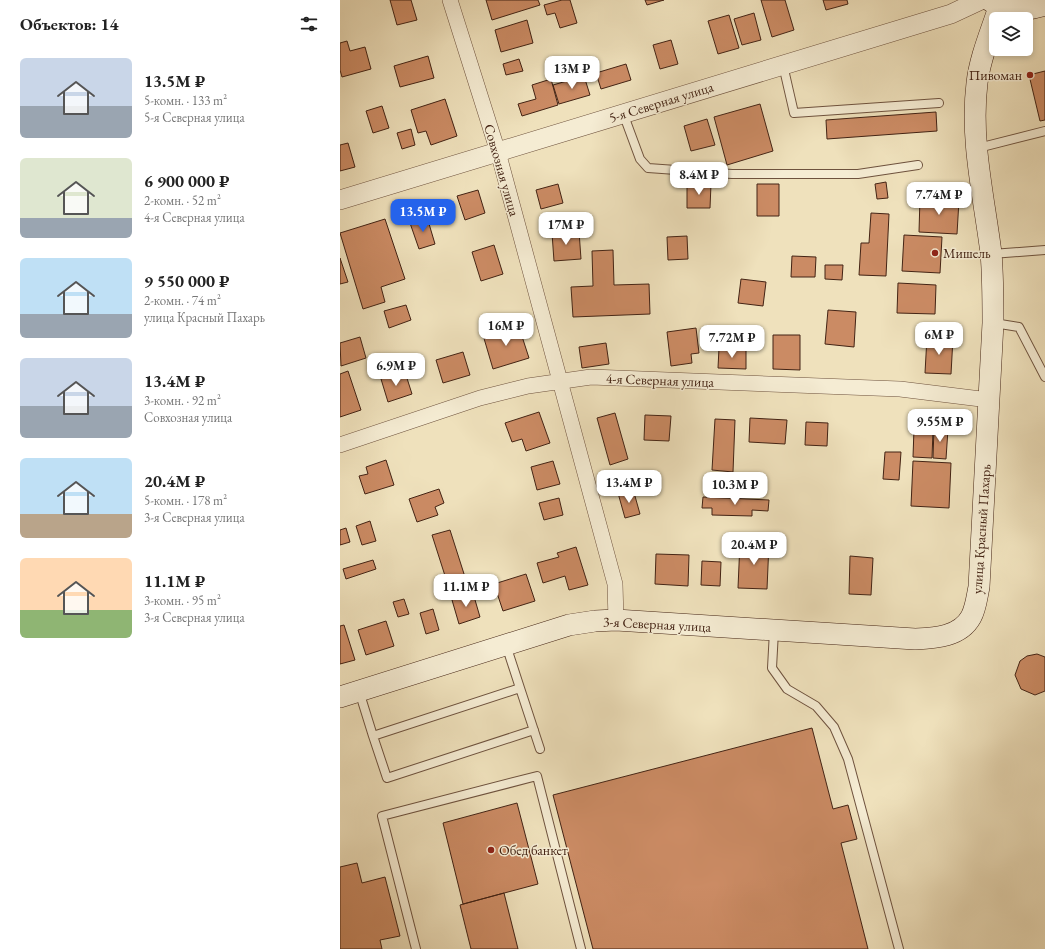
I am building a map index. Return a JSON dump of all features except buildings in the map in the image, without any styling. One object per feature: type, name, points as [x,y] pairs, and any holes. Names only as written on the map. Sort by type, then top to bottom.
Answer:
[{"type":"main road","points":[[990,2],[1013,10],[1031,9],[1045,5]]},
{"type":"main road","name":"улица Красный Пахарь","points":[[959,630],[971,618],[976,604],[979,586],[993,323],[993,281],[991,254],[975,126],[977,83],[990,2]]},
{"type":"main road","name":"3-я Северная улица","points":[[349,694],[569,625],[595,621],[616,620],[915,639],[945,636],[959,630]]},
{"type":"street","name":"Совхозная улица","points":[[450,0],[498,152],[615,584],[616,620]]},
{"type":"street","name":"5-я Северная улица","points":[[340,200],[990,2]]},
{"type":"street","name":"4-я Северная улица","points":[[340,445],[480,398],[528,386],[591,377],[900,389],[989,400]]},
{"type":"lane","points":[[782,65],[794,113],[939,103]]},
{"type":"lane","points":[[623,113],[640,159],[648,168],[732,174],[858,174],[918,165]]},
{"type":"lane","points":[[977,149],[1045,132]]},
{"type":"lane","points":[[991,254],[1045,250]]},
{"type":"lane","points":[[993,323],[1020,328],[1045,377]]},
{"type":"lane","points":[[774,631],[772,668],[787,689],[816,706],[830,722],[848,759],[899,949]]},
{"type":"lane","points":[[506,644],[540,749]]},
{"type":"lane","points":[[373,736],[520,688]]},
{"type":"lane","points":[[349,694],[373,736],[387,778],[534,730]]},
{"type":"lane","points":[[416,949],[382,816],[537,776],[581,949]]},
{"type":"place","name":"Пивоман","points":[[1030,75]]},
{"type":"place","name":"Мишель","points":[[935,253]]},
{"type":"place","name":"Обед банкет","points":[[491,850]]}]
